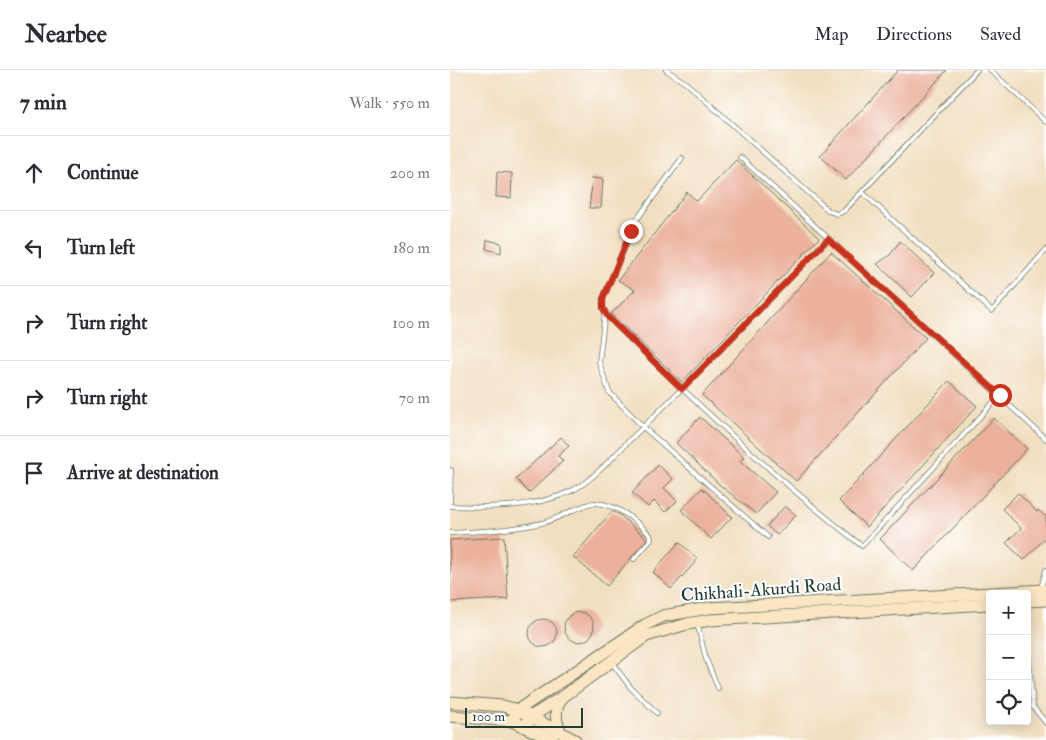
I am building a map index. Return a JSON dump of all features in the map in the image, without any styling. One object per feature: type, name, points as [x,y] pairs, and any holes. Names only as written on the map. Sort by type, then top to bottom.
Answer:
[{"type":"main road","points":[[1031,599],[1044,593]]},
{"type":"main road","name":"Chikhali-Akurdi Road","points":[[512,721],[518,710],[645,625],[663,616],[709,608],[1044,593]]},
{"type":"main road","name":"Chikhali-Akurdi Road","points":[[528,721],[646,636],[666,629],[697,622],[986,604]]},
{"type":"main road","points":[[556,736],[557,704],[564,696]]},
{"type":"main road","points":[[450,702],[503,706],[518,710],[528,721],[556,736],[575,740]]},
{"type":"main road","points":[[450,716],[528,721]]},
{"type":"lane","points":[[666,70],[687,84],[829,211],[837,214],[844,211],[977,70]]},
{"type":"lane","points":[[990,70],[1046,122]]},
{"type":"lane","points":[[740,157],[1046,439]]},
{"type":"lane","points":[[682,158],[635,222],[603,299],[605,312],[599,362],[601,373],[617,402],[768,538]]},
{"type":"lane","points":[[862,192],[992,311],[1046,250]]},
{"type":"lane","points":[[450,506],[523,504],[556,498],[575,490],[682,389],[828,239]]},
{"type":"lane","points":[[605,312],[682,389],[804,500],[862,546],[1000,395]]},
{"type":"lane","points":[[450,502],[451,470]]},
{"type":"lane","points":[[450,533],[499,530],[540,524],[562,518],[586,504],[597,503],[619,509],[650,535],[651,540],[634,559]]},
{"type":"lane","points":[[1044,593],[1046,570]]},
{"type":"lane","points":[[697,622],[706,659],[718,688]]},
{"type":"lane","points":[[612,662],[631,688],[657,713]]},
{"type":"lane","points":[[1031,680],[1033,707],[1046,723]]},
{"type":"building","points":[[898,70],[947,70],[846,180],[820,156]]},
{"type":"building","points":[[736,160],[819,238],[682,382],[611,314],[635,290],[618,280],[687,192],[697,201]]},
{"type":"building","points":[[497,172],[512,173],[511,198],[496,197]]},
{"type":"building","points":[[591,178],[603,179],[601,208],[589,208]]},
{"type":"building","points":[[487,240],[501,243],[501,253],[486,249]]},
{"type":"building","points":[[900,241],[934,273],[912,297],[877,264],[890,255]]},
{"type":"building","points":[[831,252],[926,338],[796,481],[702,395]]},
{"type":"building","points":[[949,381],[977,406],[867,527],[839,501]]},
{"type":"building","points":[[700,417],[744,457],[740,461],[776,492],[756,514],[721,486],[676,443]]},
{"type":"building","points":[[994,418],[1027,449],[913,571],[880,539]]},
{"type":"building","points":[[561,437],[569,446],[558,456],[563,461],[529,493],[516,479]]},
{"type":"building","points":[[658,465],[673,479],[664,488],[677,501],[665,512],[654,501],[648,507],[632,493]]},
{"type":"building","points":[[702,488],[732,517],[711,539],[681,510]]},
{"type":"building","points":[[1018,493],[1037,512],[1038,510],[1046,517],[1046,537],[1024,560],[1006,543],[1021,528],[1002,509]]},
{"type":"building","points":[[785,506],[796,515],[777,535],[767,526]]},
{"type":"building","points":[[612,511],[620,515],[647,539],[607,586],[573,557]]},
{"type":"building","points":[[504,537],[508,599],[450,602],[450,540]]},
{"type":"building","points":[[679,542],[698,559],[671,589],[653,572]]},
{"type":"building","points":[[579,612],[585,613],[593,621],[593,633],[585,641],[579,642],[573,641],[565,633],[564,627],[565,621],[573,613]]},
{"type":"building","points":[[543,619],[553,623],[557,633],[553,643],[543,647],[533,643],[529,633],[533,623]]},
{"type":"route","points":[[631,231],[603,299],[603,308],[607,316],[682,389],[828,239],[1000,395]]}]
